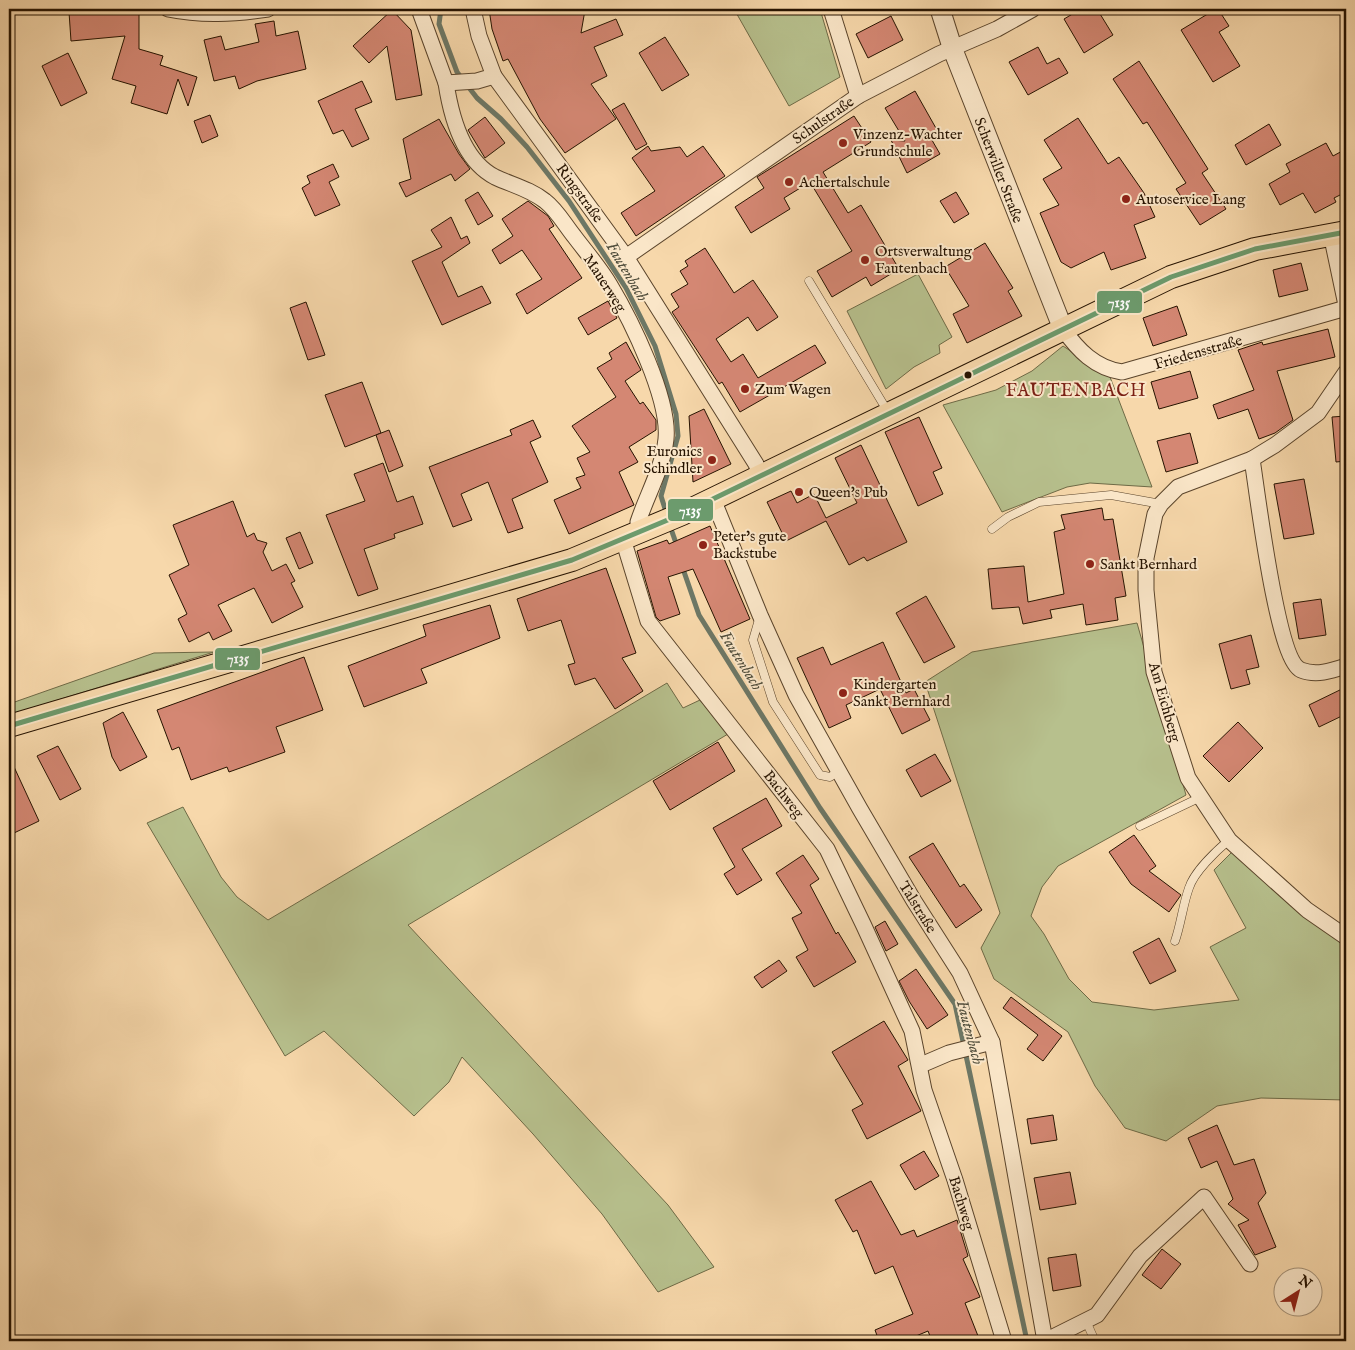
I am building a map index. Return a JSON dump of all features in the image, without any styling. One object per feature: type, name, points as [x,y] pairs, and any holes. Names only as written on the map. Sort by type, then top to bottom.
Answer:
[{"type":"main road","points":[[9,726],[572,560],[682,514],[1171,277],[1255,249],[1339,233]]},
{"type":"street","points":[[168,9],[187,13],[219,14],[268,9]]},
{"type":"street","name":"Mauerweg","points":[[419,9],[452,83],[451,112],[459,135],[480,166],[495,177],[530,191],[547,202],[610,284],[634,330],[656,385],[666,420],[666,439],[662,459],[638,522],[641,531]]},
{"type":"street","name":"Ringstraße","points":[[473,9],[479,36],[494,76],[626,257],[756,464],[760,476]]},
{"type":"street","points":[[831,9],[858,96]]},
{"type":"street","name":"Scherwiller Straße","points":[[940,9],[952,50],[1063,329]]},
{"type":"street","name":"Schulstraße","points":[[626,257],[858,96],[939,54],[952,50],[1033,9]]},
{"type":"street","points":[[452,83],[477,82],[494,76]]},
{"type":"street","points":[[1339,233],[1346,306]]},
{"type":"street","name":"Friedensstraße","points":[[1063,329],[1078,350],[1107,370],[1122,372],[1346,306]]},
{"type":"street","name":"Am Eichberg","points":[[1346,372],[1318,413],[1275,445],[1252,459],[1178,487],[1161,504],[1155,514],[1146,558],[1146,590],[1154,672],[1188,778],[1229,840],[1306,910],[1346,937]]},
{"type":"street","points":[[1252,459],[1270,579],[1291,661],[1300,670],[1322,673],[1346,666]]},
{"type":"street","name":"Talstraße","points":[[713,499],[760,615],[796,695],[914,901],[960,973],[992,1042],[1045,1341]]},
{"type":"street","name":"Bachweg","points":[[641,531],[648,621],[827,849],[912,1031],[921,1065],[924,1090],[955,1180],[1004,1341]]},
{"type":"street","points":[[921,1065],[949,1053],[992,1042]]},
{"type":"street","points":[[1045,1341],[1097,1315],[1140,1256],[1204,1197],[1250,1264]]},
{"type":"lane","points":[[809,281],[889,414]]},
{"type":"lane","points":[[992,529],[1008,517],[1039,502],[1111,496],[1161,504]]},
{"type":"lane","points":[[760,615],[753,640],[773,702],[820,775],[830,777],[839,771]]},
{"type":"lane","points":[[1140,826],[1200,797]]},
{"type":"lane","points":[[1175,941],[1183,919],[1189,886],[1212,854],[1229,840]]},
{"type":"lane","points":[[1086,1321],[1095,1341]]},
{"type":"green space","points":[[734,9],[820,9],[840,77],[789,106]]},
{"type":"green space","points":[[918,274],[952,337],[939,345],[940,353],[914,367],[886,389],[847,311]]},
{"type":"green space","points":[[1063,346],[1110,377],[1152,487],[1090,483],[1067,487],[1002,512],[943,405],[996,390],[1032,371]]},
{"type":"green space","points":[[1137,623],[1186,795],[1058,866],[1042,887],[1031,916],[1044,934],[1069,979],[1092,1002],[1154,1010],[1239,1000],[1210,947],[1246,928],[1214,870],[1234,850],[1346,941],[1346,1100],[1261,1098],[1217,1106],[1166,1141],[1125,1128],[1095,1086],[1068,1032],[994,979],[981,948],[1000,913],[925,682],[972,652]]},
{"type":"green space","points":[[214,652],[9,715],[9,704],[154,653]]},
{"type":"green space","points":[[667,683],[683,708],[700,700],[728,734],[408,925],[668,1205],[714,1267],[658,1292],[602,1214],[533,1134],[462,1057],[449,1082],[414,1116],[324,1031],[285,1056],[147,823],[183,807],[221,877],[237,897],[268,920]]},
{"type":"building","points":[[139,9],[139,49],[163,56],[160,65],[197,77],[188,106],[178,79],[167,114],[131,103],[136,86],[112,79],[125,36],[71,41],[69,12]]},
{"type":"building","points":[[489,9],[585,10],[581,33],[616,19],[623,35],[594,47],[607,76],[591,84],[616,119],[565,153],[540,119],[508,59],[503,61],[492,29]]},
{"type":"building","points":[[1081,9],[1097,9],[1113,35],[1084,53],[1064,19]]},
{"type":"building","points":[[1218,9],[1229,26],[1219,32],[1240,66],[1213,82],[1181,30]]},
{"type":"building","points":[[392,10],[411,30],[422,95],[396,100],[387,46],[369,63],[353,46]]},
{"type":"building","points":[[891,16],[903,40],[868,58],[856,34]]},
{"type":"building","points":[[274,21],[276,36],[298,31],[306,69],[257,81],[239,89],[235,76],[214,81],[204,40],[221,36],[225,50],[259,42],[255,24]]},
{"type":"building","points":[[665,37],[689,75],[662,91],[639,53]]},
{"type":"building","points":[[1038,47],[1047,64],[1059,58],[1068,73],[1028,95],[1009,62]]},
{"type":"building","points":[[68,53],[87,93],[61,106],[42,66]]},
{"type":"building","points":[[1139,61],[1208,169],[1202,173],[1226,209],[1200,225],[1176,189],[1186,183],[1147,122],[1143,124],[1113,79]]},
{"type":"building","points":[[362,81],[372,102],[355,109],[369,139],[352,147],[343,130],[333,134],[318,101]]},
{"type":"building","points":[[915,91],[937,130],[929,135],[940,154],[907,173],[891,140],[905,141],[885,108]]},
{"type":"building","points":[[624,103],[647,144],[636,150],[612,110]]},
{"type":"building","points":[[210,115],[218,136],[202,143],[194,121]]},
{"type":"building","points":[[854,116],[871,142],[823,172],[848,213],[861,205],[899,269],[871,286],[866,277],[832,297],[817,271],[852,251],[810,182],[784,198],[790,209],[751,233],[735,207],[764,188],[757,177]]},
{"type":"building","points":[[485,117],[505,143],[485,158],[468,130]]},
{"type":"building","points":[[1078,118],[1108,164],[1119,157],[1144,193],[1155,217],[1134,225],[1146,258],[1111,270],[1104,252],[1071,268],[1061,262],[1040,213],[1059,205],[1043,179],[1062,168],[1044,140]]},
{"type":"building","points":[[439,119],[470,169],[455,181],[451,174],[406,197],[399,183],[411,179],[403,139]]},
{"type":"building","points":[[1269,124],[1281,145],[1246,165],[1235,145]]},
{"type":"building","points":[[1326,143],[1333,156],[1346,149],[1346,192],[1334,198],[1336,202],[1315,213],[1303,193],[1280,205],[1269,184],[1290,172],[1286,164]]},
{"type":"building","points":[[648,146],[651,151],[680,147],[687,157],[703,146],[725,176],[636,236],[621,213],[655,191],[632,158]]},
{"type":"building","points":[[333,164],[339,177],[329,182],[340,205],[315,216],[302,188],[310,183],[307,176]]},
{"type":"building","points":[[478,192],[493,216],[478,225],[465,200]]},
{"type":"building","points":[[956,192],[969,214],[954,223],[940,201]]},
{"type":"building","points":[[528,201],[548,216],[554,226],[549,229],[582,278],[527,314],[516,294],[542,279],[522,250],[500,264],[492,250],[513,236],[502,219]]},
{"type":"building","points":[[451,217],[461,239],[467,236],[470,243],[442,262],[458,297],[482,286],[491,303],[442,325],[412,261],[442,247],[431,230]]},
{"type":"building","points":[[985,243],[1013,288],[1008,291],[1022,316],[967,343],[953,314],[969,306],[945,267]]},
{"type":"building","points":[[705,248],[734,293],[753,280],[778,317],[757,331],[748,317],[716,339],[731,362],[743,354],[758,378],[815,345],[826,363],[740,412],[722,382],[719,384],[672,312],[679,307],[671,294],[688,284],[680,271],[688,266],[685,261]]},
{"type":"building","points":[[1301,263],[1308,290],[1279,297],[1273,270]]},
{"type":"building","points":[[608,301],[617,318],[588,335],[578,318]]},
{"type":"building","points":[[306,302],[325,355],[308,360],[290,308]]},
{"type":"building","points":[[1177,306],[1187,335],[1153,346],[1143,318]]},
{"type":"building","points":[[1328,329],[1335,357],[1277,371],[1293,420],[1275,433],[1259,439],[1248,409],[1218,419],[1213,405],[1254,390],[1238,350],[1262,342],[1263,345]]},
{"type":"building","points":[[626,342],[641,370],[625,381],[640,404],[643,402],[656,420],[656,430],[629,447],[638,462],[619,472],[634,505],[569,534],[554,500],[581,488],[576,478],[585,475],[577,458],[590,452],[572,426],[616,397],[597,368],[612,359],[609,353]]},
{"type":"building","points":[[1190,371],[1198,398],[1159,409],[1151,382]]},
{"type":"building","points":[[362,382],[381,433],[345,447],[325,395]]},
{"type":"building","points":[[704,409],[731,464],[693,482],[689,416]]},
{"type":"building","points":[[1346,416],[1346,461],[1336,462],[1332,417]]},
{"type":"building","points":[[919,417],[942,468],[933,472],[943,494],[918,506],[885,432]]},
{"type":"building","points":[[533,420],[541,437],[530,442],[548,482],[512,499],[523,528],[508,533],[488,482],[461,494],[472,520],[453,527],[429,467],[512,435],[510,430]]},
{"type":"building","points":[[389,430],[403,466],[389,472],[376,435]]},
{"type":"building","points":[[1190,433],[1198,463],[1166,472],[1157,441]]},
{"type":"building","points":[[861,445],[907,542],[867,561],[864,557],[849,565],[826,521],[786,541],[767,502],[791,491],[797,503],[814,494],[826,518],[857,503],[835,458]]},
{"type":"building","points":[[383,463],[397,502],[413,496],[423,524],[394,534],[395,538],[364,549],[378,589],[358,596],[326,515],[365,501],[354,474]]},
{"type":"building","points":[[1304,479],[1314,534],[1284,539],[1274,484]]},
{"type":"building","points":[[233,501],[247,537],[254,533],[257,540],[267,543],[263,552],[272,571],[286,564],[295,581],[291,583],[303,607],[272,623],[254,588],[218,605],[232,631],[213,640],[209,632],[189,642],[178,619],[187,614],[169,575],[189,565],[173,525]]},
{"type":"building","name":"Sankt Bernhard","points":[[1102,508],[1104,520],[1113,519],[1126,596],[1115,598],[1118,620],[1086,625],[1083,604],[1050,610],[1052,618],[1023,624],[1019,607],[992,609],[988,569],[1024,566],[1028,602],[1064,594],[1054,532],[1065,529],[1061,515]]},
{"type":"building","points":[[710,526],[750,619],[721,632],[693,569],[668,577],[680,614],[660,621],[656,617],[637,551],[667,540],[669,544]]},
{"type":"building","points":[[300,532],[313,563],[299,569],[286,538]]},
{"type":"building","points":[[606,568],[636,653],[622,658],[643,691],[615,709],[595,678],[575,685],[568,665],[575,663],[561,620],[528,631],[517,599]]},
{"type":"building","points":[[926,596],[955,647],[924,663],[896,613]]},
{"type":"building","points":[[1321,599],[1326,635],[1299,639],[1293,603]]},
{"type":"building","points":[[490,605],[500,638],[421,669],[427,683],[364,707],[348,666],[426,636],[423,625]]},
{"type":"building","points":[[1251,635],[1259,667],[1246,670],[1250,684],[1231,689],[1219,644]]},
{"type":"building","name":"Kindergarten Sankt Bernhard","points":[[883,642],[906,693],[914,689],[930,720],[902,734],[880,689],[846,705],[851,718],[829,728],[797,658],[823,647],[831,665]]},
{"type":"building","points":[[304,657],[323,710],[276,727],[285,752],[229,772],[227,767],[191,780],[179,747],[172,750],[157,710]]},
{"type":"building","points":[[1346,687],[1346,714],[1319,727],[1309,705]]},
{"type":"building","points":[[123,712],[147,757],[120,771],[112,757],[103,723]]},
{"type":"building","points":[[1238,722],[1263,748],[1229,782],[1203,756]]},
{"type":"building","points":[[718,742],[735,771],[670,810],[653,781]]},
{"type":"building","points":[[58,746],[81,789],[60,800],[37,756]]},
{"type":"building","points":[[935,754],[951,781],[921,797],[906,770]]},
{"type":"building","points":[[9,756],[39,821],[14,833],[9,822]]},
{"type":"building","points":[[766,798],[782,826],[742,849],[762,880],[737,895],[724,874],[735,867],[713,828]]},
{"type":"building","points":[[1134,835],[1156,866],[1149,871],[1181,895],[1169,912],[1131,884],[1109,852]]},
{"type":"building","points":[[933,843],[960,887],[964,884],[982,910],[956,928],[909,857]]},
{"type":"building","points":[[803,855],[819,879],[810,885],[836,934],[838,932],[856,962],[814,987],[796,957],[808,950],[792,918],[802,913],[776,873]]},
{"type":"building","points":[[885,921],[898,944],[886,951],[875,927]]},
{"type":"building","points":[[1159,938],[1176,971],[1150,984],[1133,952]]},
{"type":"building","points":[[779,960],[787,971],[762,988],[754,977]]},
{"type":"building","points":[[916,969],[948,1015],[927,1029],[899,981]]},
{"type":"building","points":[[1011,997],[1062,1036],[1043,1061],[1027,1049],[1038,1035],[1003,1008]]},
{"type":"building","points":[[884,1021],[908,1060],[898,1066],[921,1111],[867,1139],[852,1110],[863,1104],[832,1052]]},
{"type":"building","points":[[1053,1115],[1057,1140],[1031,1144],[1027,1119]]},
{"type":"building","points":[[1217,1125],[1234,1165],[1254,1159],[1266,1193],[1258,1203],[1276,1247],[1255,1255],[1238,1225],[1249,1220],[1228,1204],[1233,1199],[1217,1161],[1201,1168],[1188,1138]]},
{"type":"building","points":[[924,1151],[939,1176],[915,1190],[900,1165]]},
{"type":"building","points":[[1070,1172],[1076,1204],[1040,1210],[1034,1178]]},
{"type":"building","points":[[871,1181],[901,1235],[914,1230],[917,1237],[957,1220],[968,1256],[963,1259],[980,1297],[965,1303],[980,1341],[932,1341],[928,1331],[904,1341],[879,1341],[875,1330],[913,1314],[893,1266],[875,1274],[857,1230],[853,1232],[835,1200]]},
{"type":"building","points":[[1162,1249],[1181,1264],[1161,1289],[1142,1275]]},
{"type":"building","points":[[1076,1254],[1081,1286],[1053,1291],[1048,1258]]},
{"type":"waterway","name":"Fautenbach","points":[[441,9],[439,24],[457,72],[477,98],[501,119],[527,147],[569,201],[626,288],[655,346],[676,414],[678,436],[661,496],[667,515]]},
{"type":"waterway","name":"Fautenbach","points":[[670,526],[677,546]]},
{"type":"waterway","name":"Fautenbach","points":[[682,566],[699,615],[820,808],[955,1004],[1027,1341]]},
{"type":"transit line","name":"7135","points":[[9,726],[572,560],[682,514],[1171,277],[1255,249],[1346,232]]},
{"type":"place","name":"Vinzenz-Wachter Grundschule","points":[[843,143]]},
{"type":"place","name":"Achertalschule","points":[[789,182]]},
{"type":"place","name":"Autoservice Lang","points":[[1126,199]]},
{"type":"place","name":"Ortsverwaltung Fautenbach","points":[[865,260]]},
{"type":"place","name":"Zum Wagen","points":[[745,389]]},
{"type":"place","name":"Euronics Schindler","points":[[712,460]]},
{"type":"place","name":"Queen's Pub","points":[[799,492]]},
{"type":"place","name":"Peter's gute Backstube","points":[[703,545]]},
{"type":"place","name":"Sankt Bernhard","points":[[1090,564]]},
{"type":"place","name":"Kindergarten Sankt Bernhard","points":[[843,693]]},
{"type":"district","name":"FAUTENBACH","points":[[1076,390]]}]
